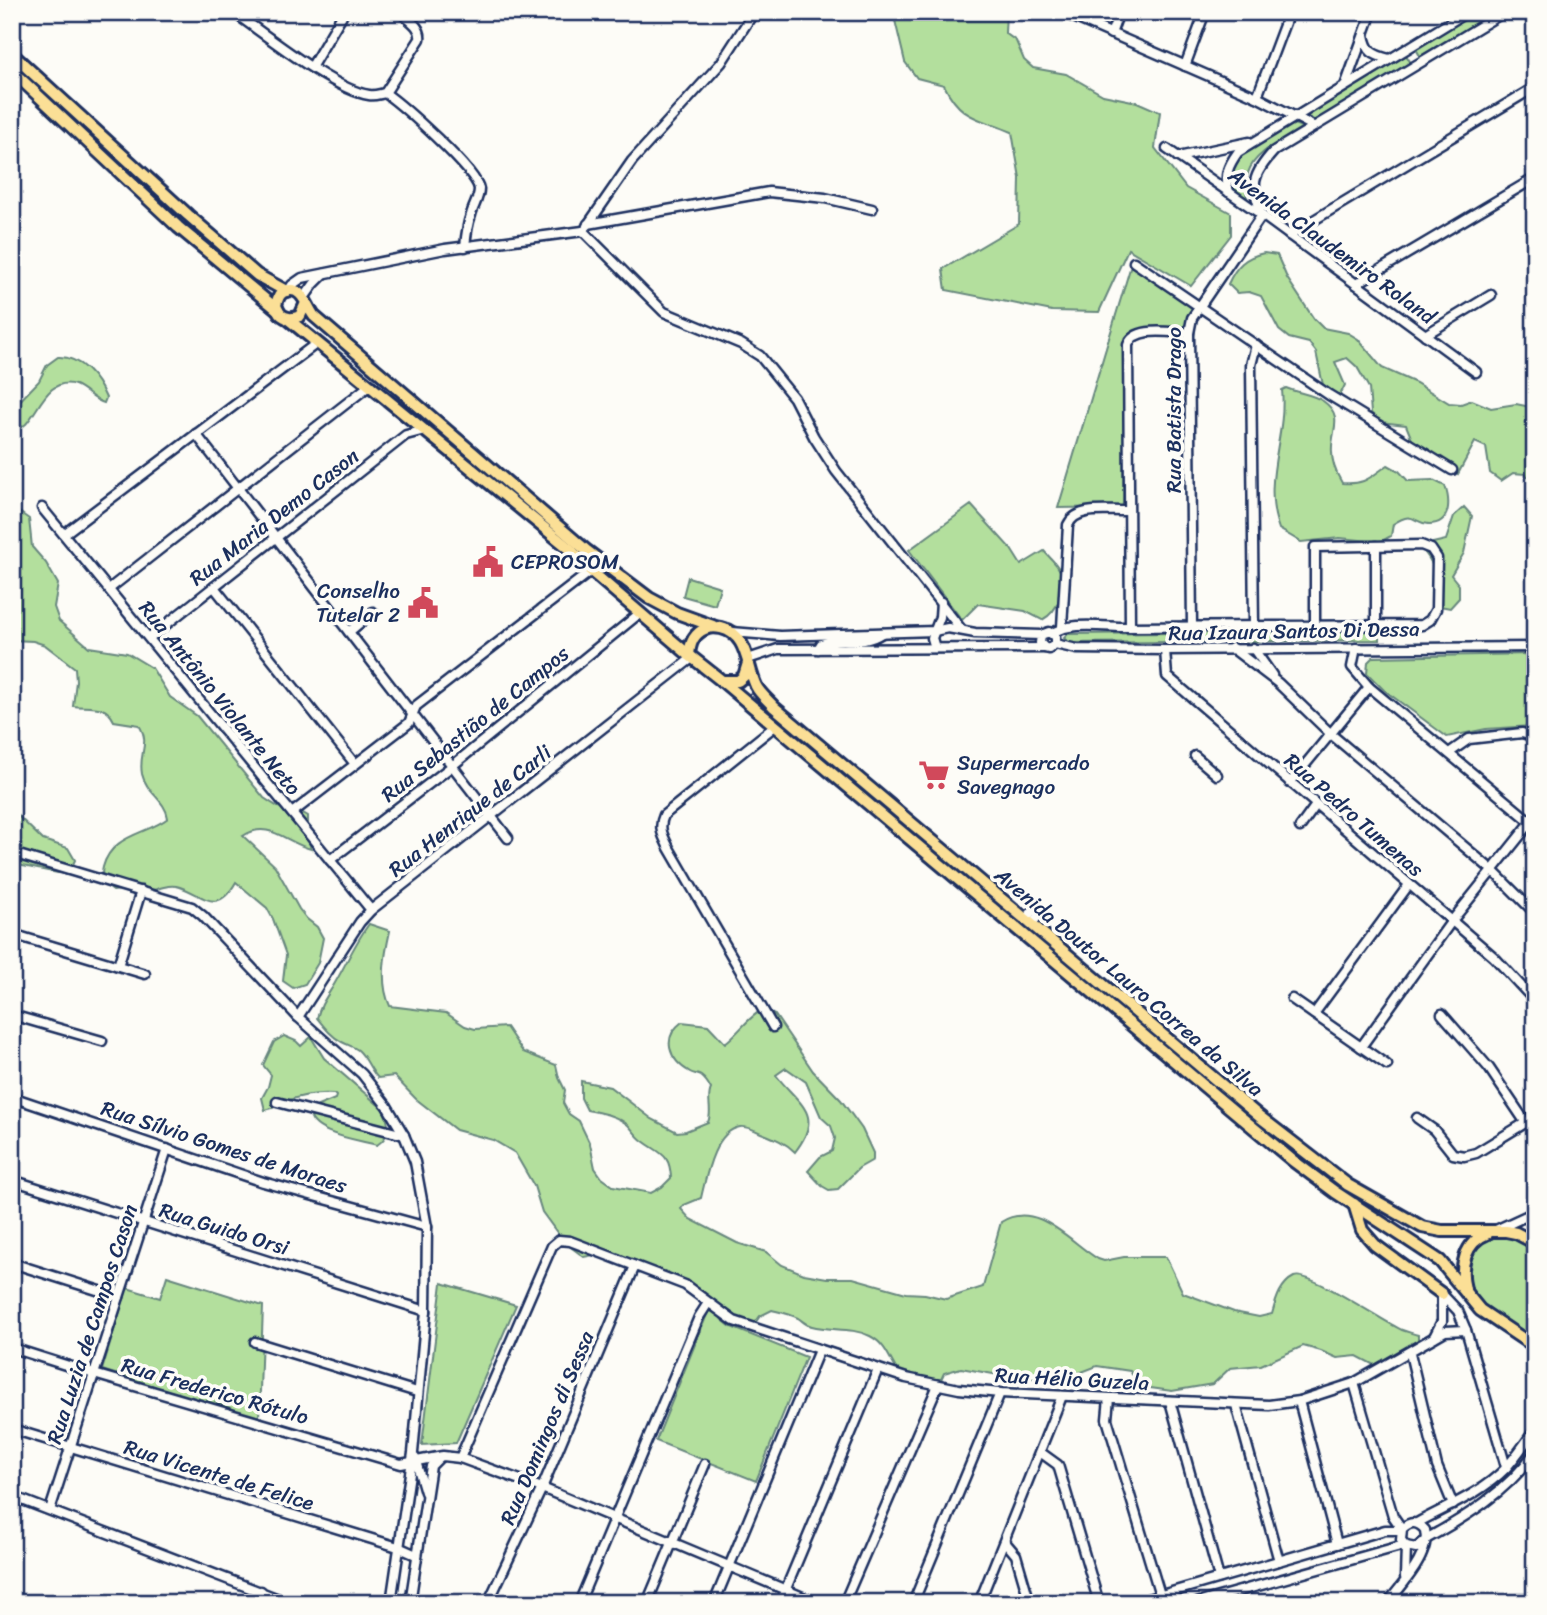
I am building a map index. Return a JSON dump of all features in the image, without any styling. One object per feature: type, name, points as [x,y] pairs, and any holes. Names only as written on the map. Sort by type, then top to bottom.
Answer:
[{"type":"main road","points":[[12,54],[257,275],[287,290],[299,292],[314,316],[587,551],[649,598],[677,613],[732,632],[741,642],[748,661],[744,676],[738,681],[722,681]]},
{"type":"main road","points":[[12,71],[178,227],[570,549],[591,571],[690,657],[722,681],[1292,1160],[1440,1261],[1480,1310],[1534,1347]]},
{"type":"main road","points":[[278,310],[277,299],[287,290]]},
{"type":"main road","points":[[288,318],[300,316],[305,302]]},
{"type":"main road","points":[[690,657],[693,638],[707,628],[715,627]]},
{"type":"main road","name":"Avenida Doutor Lauro Correa da Silva","points":[[748,661],[757,686],[774,707],[1260,1117],[1348,1185],[1422,1227],[1441,1231],[1516,1233],[1535,1243]]},
{"type":"main road","points":[[1354,1204],[1362,1230],[1375,1245],[1442,1294]]},
{"type":"main road","points":[[1466,1295],[1462,1275],[1467,1251],[1484,1234],[1496,1231]]},
{"type":"street","points":[[233,12],[312,66],[359,93],[374,95],[385,93],[420,39],[421,33],[417,27],[400,12]]},
{"type":"street","points":[[312,66],[344,12]]},
{"type":"street","points":[[586,228],[632,161],[720,63],[754,12]]},
{"type":"street","points":[[1062,12],[1257,97],[1313,126]]},
{"type":"street","points":[[1111,34],[1119,12]]},
{"type":"street","points":[[1185,66],[1205,12]]},
{"type":"street","points":[[1257,97],[1289,12]]},
{"type":"street","points":[[1345,86],[1372,12]]},
{"type":"street","points":[[1230,193],[1226,174],[1238,152],[1467,12]]},
{"type":"street","points":[[1262,215],[1254,195],[1254,180],[1262,164],[1274,151],[1504,12]]},
{"type":"street","points":[[1528,12],[1535,24]]},
{"type":"street","points":[[1364,36],[1366,47],[1373,55],[1389,59]]},
{"type":"street","points":[[1408,48],[1418,64]]},
{"type":"street","points":[[1289,235],[1535,87]]},
{"type":"street","points":[[385,93],[440,141],[468,170],[477,184],[478,197],[470,219],[465,247]]},
{"type":"street","points":[[1178,157],[1256,141]]},
{"type":"street","name":"Avenida Claudemiro Roland","points":[[1167,149],[1476,372]]},
{"type":"street","points":[[1356,284],[1535,178]]},
{"type":"street","points":[[287,290],[302,278],[397,257],[586,228],[769,192],[825,198],[872,209]]},
{"type":"street","name":"Rua Batista Drago","points":[[1192,626],[1189,333],[1198,306],[1262,215]]},
{"type":"street","points":[[586,228],[664,312],[741,344],[761,356],[794,398],[814,437],[836,471],[961,629]]},
{"type":"street","points":[[1134,262],[1329,395],[1452,470]]},
{"type":"street","points":[[305,302],[314,284],[324,274]]},
{"type":"street","points":[[1425,335],[1492,295]]},
{"type":"street","points":[[1130,627],[1128,345],[1130,338],[1138,333],[1189,333]]},
{"type":"street","points":[[64,534],[317,343]]},
{"type":"street","points":[[1254,626],[1251,365],[1256,345]]},
{"type":"street","points":[[109,589],[370,385]]},
{"type":"street","name":"Rua Maria Demo Cason","points":[[149,638],[406,435],[425,430]]},
{"type":"street","points":[[197,434],[508,838]]},
{"type":"street","name":"Rua Antônio Violante Neto","points":[[42,508],[371,910]]},
{"type":"street","points":[[1052,634],[1062,627],[1068,525],[1072,516],[1079,512],[1128,511]]},
{"type":"street","name":"Rua Izaura Santos Di Dessa","points":[[1062,627],[1422,625],[1430,620],[1436,609],[1437,558],[1432,548],[1421,545],[1376,546]]},
{"type":"street","points":[[1315,625],[1315,547],[1376,546],[1376,625]]},
{"type":"street","points":[[292,813],[409,723],[416,706],[591,571]]},
{"type":"street","points":[[214,587],[355,764]]},
{"type":"street","points":[[935,648],[932,642],[940,617],[941,602]]},
{"type":"street","points":[[349,632],[373,612]]},
{"type":"street","name":"Rua Sebastião de Campos","points":[[330,860],[452,766],[640,613]]},
{"type":"street","points":[[732,632],[780,636],[934,631],[948,628],[975,633],[1041,635],[1049,632],[1056,640],[1049,649],[778,649],[748,661]]},
{"type":"street","points":[[818,649],[821,644],[827,642],[865,641],[882,633]]},
{"type":"street","points":[[1041,635],[1040,643],[1045,648]]},
{"type":"street","name":"Rua Izaura Santos Di Dessa","points":[[1055,644],[1077,649],[1166,650],[1535,647]]},
{"type":"street","points":[[1232,648],[1278,683],[1332,735],[1492,870],[1535,913]]},
{"type":"street","points":[[1253,648],[1278,683]]},
{"type":"street","points":[[1356,648],[1352,667],[1369,687],[1533,820],[1451,922],[1361,1047]]},
{"type":"street","name":"Rua Pedro Tumenas","points":[[1166,650],[1167,676],[1408,886],[1494,957],[1535,1001]]},
{"type":"street","name":"Rua Henrique de Carli","points":[[298,1017],[360,922],[371,910],[690,657]]},
{"type":"street","points":[[1290,783],[1369,687]]},
{"type":"street","points":[[773,1027],[669,848],[661,832],[661,823],[664,815],[775,726]]},
{"type":"street","points":[[1449,753],[1469,739],[1522,733],[1535,737]]},
{"type":"street","points":[[1195,755],[1217,775]]},
{"type":"street","points":[[1300,827],[1316,804]]},
{"type":"street","points":[[12,853],[195,910],[298,1017],[362,1074],[387,1106],[404,1135],[415,1162],[427,1227],[426,1311],[416,1392],[413,1459],[391,1603]]},
{"type":"street","points":[[1314,1014],[1408,886]]},
{"type":"street","points":[[118,966],[141,891]]},
{"type":"street","points":[[1028,922],[1038,904]]},
{"type":"street","points":[[1028,922],[1039,915]]},
{"type":"street","points":[[12,934],[145,974]]},
{"type":"street","points":[[1292,999],[1387,1065]]},
{"type":"street","points":[[1442,1014],[1489,1068],[1526,1123]]},
{"type":"street","points":[[12,1015],[102,1041]]},
{"type":"street","name":"Rua Sílvio Gomes de Moraes","points":[[12,1097],[263,1182],[427,1227]]},
{"type":"street","points":[[277,1102],[404,1135]]},
{"type":"street","points":[[1417,1118],[1434,1130],[1453,1154],[1464,1156],[1476,1153],[1535,1117]]},
{"type":"street","name":"Rua Luzia de Campos Cason","points":[[50,1510],[167,1149]]},
{"type":"street","name":"Rua Guido Orsi","points":[[12,1180],[426,1311]]},
{"type":"street","points":[[1496,1231],[1535,1212]]},
{"type":"street","name":"Rua Hélio Guzela","points":[[460,1458],[552,1246],[559,1240],[570,1241],[685,1285],[734,1321],[906,1378],[1000,1393],[1236,1405],[1299,1401],[1354,1383],[1445,1331],[1466,1330]]},
{"type":"street","points":[[12,1263],[119,1297]]},
{"type":"street","name":"Rua Domingos di Sessa","points":[[488,1603],[542,1488],[635,1266]]},
{"type":"street","points":[[1442,1294],[1458,1311],[1466,1330],[1506,1467]]},
{"type":"street","points":[[1434,1337],[1442,1321],[1442,1294]]},
{"type":"street","points":[[579,1603],[699,1317],[708,1303]]},
{"type":"street","points":[[255,1342],[416,1392]]},
{"type":"street","name":"Rua Frederico Rótulo","points":[[12,1348],[401,1464],[413,1459],[443,1456],[460,1458],[542,1488],[817,1603]]},
{"type":"street","points":[[714,1603],[819,1350]]},
{"type":"street","points":[[1410,1353],[1437,1466],[1453,1505]]},
{"type":"street","points":[[780,1603],[878,1369]]},
{"type":"street","points":[[1354,1383],[1393,1516],[1402,1529],[1405,1580]]},
{"type":"street","points":[[844,1603],[938,1385]]},
{"type":"street","points":[[913,1603],[1000,1393]]},
{"type":"street","points":[[979,1603],[1006,1542],[1062,1396]]},
{"type":"street","points":[[1109,1398],[1107,1419],[1160,1595]]},
{"type":"street","points":[[1299,1401],[1337,1544]]},
{"type":"street","points":[[1170,1402],[1219,1578]]},
{"type":"street","points":[[1236,1405],[1279,1561]]},
{"type":"street","name":"Rua Vicente de Felice","points":[[12,1429],[398,1547],[416,1555]]},
{"type":"street","points":[[1134,1603],[1385,1530],[1402,1529],[1412,1523],[1418,1523],[1487,1484],[1506,1467],[1535,1430]]},
{"type":"street","points":[[1040,1452],[1058,1465],[1099,1603]]},
{"type":"street","points":[[1197,1603],[1405,1546],[1416,1548],[1497,1493],[1535,1452]]},
{"type":"street","points":[[410,1603],[432,1466],[434,1461],[443,1456]]},
{"type":"street","points":[[413,1459],[426,1495]]},
{"type":"street","points":[[647,1603],[705,1464]]},
{"type":"street","points":[[12,1496],[289,1603]]},
{"type":"street","points":[[1388,1603],[1418,1562],[1425,1540],[1425,1530],[1418,1523]]},
{"type":"street","points":[[1006,1542],[1017,1555],[1030,1603]]},
{"type":"street","points":[[256,1603],[261,1591]]},
{"type":"green space","points":[[893,12],[1006,12],[1005,33],[1016,41],[1024,60],[1033,68],[1066,74],[1103,95],[1137,102],[1160,112],[1155,148],[1186,188],[1231,213],[1231,235],[1191,286],[1128,249],[1099,312],[1052,311],[946,290],[943,269],[1019,224],[1020,178],[1012,132],[964,112],[944,85],[917,78],[905,62]]},
{"type":"green space","points":[[1474,12],[1495,12],[1420,56],[1415,47]]},
{"type":"green space","points":[[1406,55],[1411,63],[1312,122],[1300,117]]},
{"type":"green space","points":[[1291,123],[1302,127],[1263,152],[1251,165],[1246,180],[1247,200],[1236,194],[1228,181],[1230,171],[1237,161],[1247,151]]},
{"type":"green space","points":[[1264,253],[1277,255],[1287,278],[1323,328],[1348,333],[1358,339],[1382,368],[1416,383],[1449,403],[1461,404],[1472,400],[1491,408],[1516,404],[1535,408],[1535,483],[1525,474],[1513,473],[1501,481],[1490,473],[1486,447],[1475,442],[1458,474],[1415,447],[1406,425],[1380,422],[1371,413],[1369,388],[1357,367],[1347,358],[1335,362],[1345,385],[1338,399],[1323,385],[1316,352],[1309,343],[1289,338],[1279,330],[1261,296],[1249,292],[1237,293],[1228,284],[1242,263]]},
{"type":"green space","points":[[1131,265],[1195,306],[1184,328],[1142,329],[1129,335],[1125,341],[1123,507],[1058,508]]},
{"type":"green space","points":[[58,357],[74,360],[88,370],[103,391],[106,398],[104,403],[75,385],[58,385],[46,396],[26,424],[12,434],[12,409],[39,381],[47,365]]},
{"type":"green space","points":[[1286,388],[1319,399],[1333,411],[1335,422],[1332,456],[1342,483],[1362,481],[1388,465],[1399,471],[1408,481],[1433,480],[1445,486],[1447,492],[1448,510],[1442,520],[1429,524],[1413,518],[1400,520],[1393,524],[1391,536],[1380,542],[1340,538],[1301,542],[1279,529],[1274,511],[1273,476],[1283,407],[1282,390]]},
{"type":"green space","points":[[971,505],[1011,549],[1021,565],[1044,551],[1058,567],[1062,576],[1060,598],[1053,611],[1042,620],[1025,611],[978,604],[962,620],[909,550]]},
{"type":"green space","points":[[12,507],[29,519],[32,547],[46,563],[58,584],[54,607],[59,621],[89,647],[127,653],[152,668],[170,697],[197,716],[264,798],[278,807],[308,816],[311,849],[269,831],[252,831],[243,836],[275,866],[299,909],[317,927],[323,938],[318,963],[305,984],[293,988],[283,981],[286,955],[273,919],[267,908],[236,882],[223,898],[216,901],[176,886],[142,892],[113,891],[105,884],[102,878],[103,867],[114,848],[122,841],[168,818],[164,806],[147,786],[142,774],[144,738],[139,725],[114,721],[107,711],[102,709],[73,706],[75,668],[45,645],[33,641],[12,640]]},
{"type":"green space","points":[[1464,507],[1472,516],[1464,553],[1451,575],[1459,585],[1459,598],[1450,608],[1440,606],[1436,599],[1433,569],[1425,553],[1433,543],[1446,540],[1454,516]]},
{"type":"green space","points":[[688,577],[720,587],[715,605],[683,596]]},
{"type":"green space","points":[[1380,631],[1380,640],[1069,643],[1064,638],[1068,634]]},
{"type":"green space","points":[[1535,654],[1535,728],[1486,729],[1447,737],[1384,690],[1367,673],[1368,662],[1373,657]]},
{"type":"green space","points":[[12,810],[43,840],[68,848],[75,860],[70,871],[58,873],[12,864]]},
{"type":"green space","points":[[369,924],[390,931],[384,978],[390,1006],[446,1013],[465,1026],[475,1029],[506,1027],[523,1052],[556,1065],[565,1090],[563,1103],[569,1114],[579,1121],[590,1144],[595,1168],[602,1178],[613,1186],[651,1193],[671,1178],[669,1164],[663,1155],[641,1139],[628,1125],[608,1115],[587,1110],[581,1098],[581,1081],[610,1087],[652,1119],[677,1132],[686,1131],[708,1122],[711,1089],[700,1075],[691,1073],[673,1055],[670,1042],[675,1028],[682,1022],[708,1025],[725,1043],[762,1010],[775,1015],[813,1071],[841,1100],[862,1129],[873,1153],[873,1160],[859,1168],[838,1189],[829,1190],[822,1186],[808,1171],[820,1157],[832,1151],[835,1138],[831,1126],[821,1117],[806,1082],[786,1068],[776,1075],[800,1102],[808,1118],[804,1139],[795,1152],[751,1128],[731,1130],[713,1156],[701,1198],[681,1209],[690,1219],[737,1243],[766,1252],[782,1265],[804,1274],[827,1278],[853,1278],[906,1293],[946,1299],[983,1287],[1001,1222],[1014,1216],[1027,1216],[1052,1226],[1104,1261],[1124,1257],[1166,1257],[1183,1293],[1234,1312],[1259,1317],[1272,1314],[1285,1284],[1294,1277],[1302,1277],[1315,1281],[1402,1330],[1418,1335],[1418,1343],[1405,1359],[1385,1366],[1374,1365],[1357,1356],[1337,1358],[1303,1346],[1261,1365],[1230,1368],[1213,1384],[1172,1391],[1136,1386],[1130,1371],[1097,1366],[1074,1375],[1020,1379],[961,1368],[944,1373],[938,1386],[921,1386],[902,1376],[879,1343],[863,1333],[806,1324],[798,1318],[772,1310],[760,1316],[753,1326],[741,1328],[721,1319],[731,1327],[806,1357],[756,1481],[656,1441],[708,1312],[698,1292],[689,1282],[630,1262],[620,1254],[608,1252],[584,1257],[564,1242],[542,1212],[534,1186],[515,1153],[493,1140],[456,1130],[416,1099],[394,1076],[378,1078],[358,1050],[335,1038],[317,1018]]},
{"type":"green space","points":[[284,1036],[301,1046],[311,1037],[324,1058],[382,1108],[388,1128],[382,1141],[377,1145],[326,1131],[318,1126],[312,1120],[310,1112],[335,1099],[334,1094],[297,1098],[265,1110],[262,1098],[271,1075],[263,1065],[274,1042]]},
{"type":"green space","points":[[1508,1235],[1535,1249],[1535,1340],[1485,1307],[1469,1284],[1468,1271],[1478,1247],[1497,1237]]},
{"type":"green space","points":[[167,1276],[263,1306],[259,1419],[102,1370],[127,1288],[160,1298]]},
{"type":"green space","points":[[442,1283],[516,1305],[456,1443],[422,1445]]},
{"type":"place","name":"CEPROSOM","points":[[488,562]]},
{"type":"place","name":"Conselho Tutelar 2","points":[[423,603]]},
{"type":"place","name":"Supermercado Savegnago","points":[[934,775]]}]
